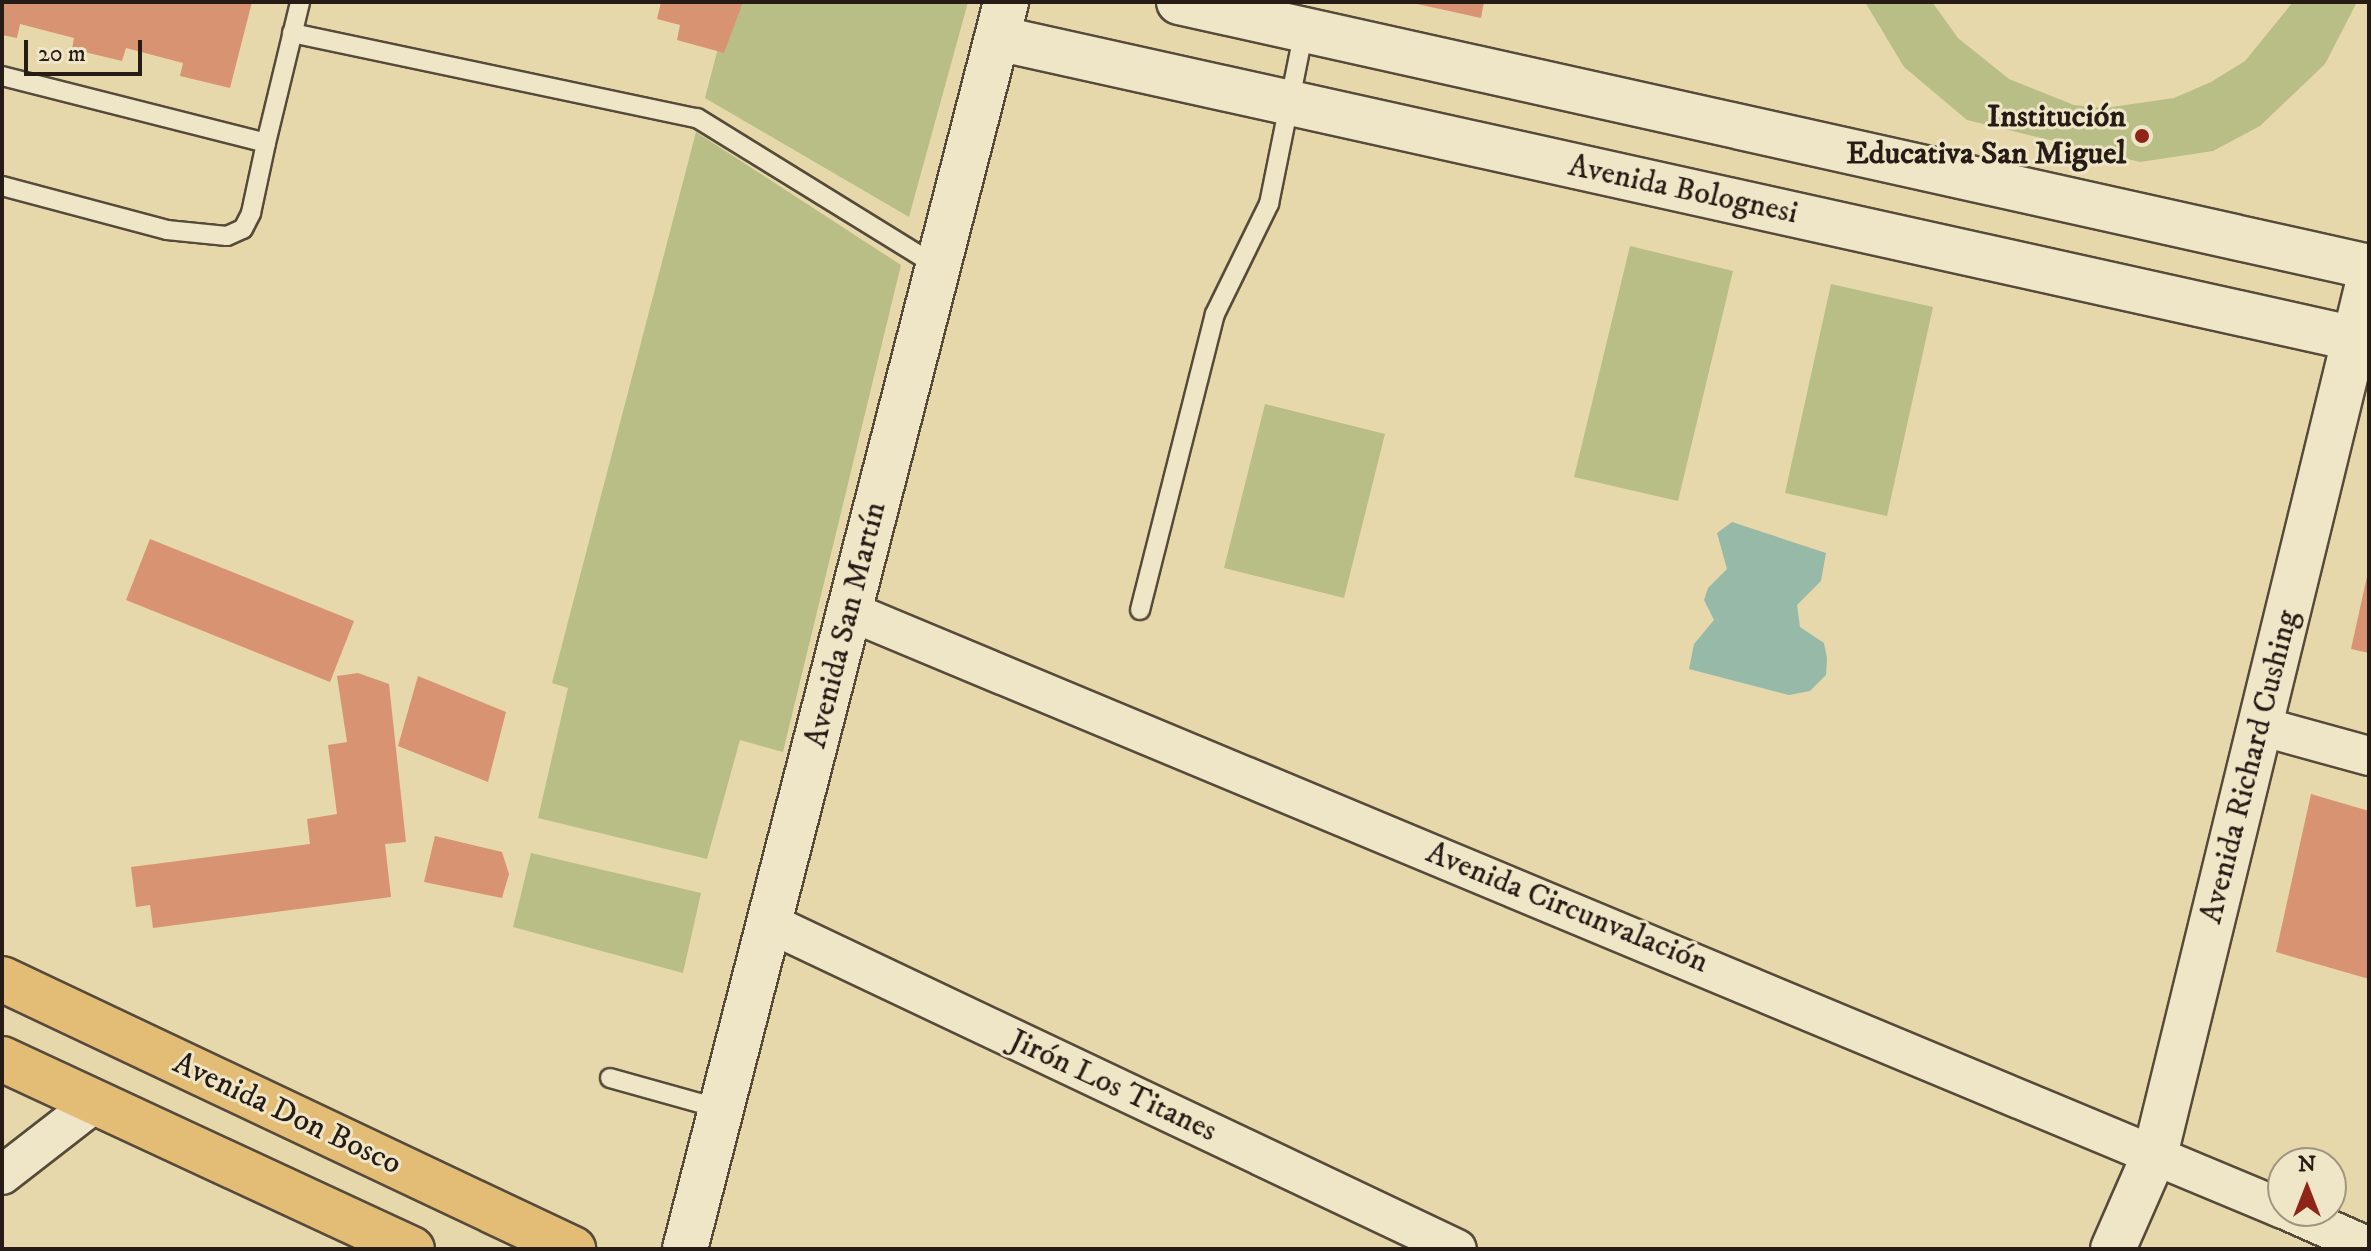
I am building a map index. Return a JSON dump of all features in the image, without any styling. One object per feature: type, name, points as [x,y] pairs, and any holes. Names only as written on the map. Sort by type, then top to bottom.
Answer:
[{"type":"main road","points":[[1179,2],[2369,267]]},
{"type":"main road","name":"Avenida Bolognesi","points":[[1002,20],[1290,103],[2362,340]]},
{"type":"main road","name":"Avenida San Martín","points":[[685,1249],[1002,20]]},
{"type":"main road","name":"Avenida Richard Cushing","points":[[2113,1249],[2156,1151],[2260,726],[2362,340],[2369,279]]},
{"type":"main road","name":"Avenida Don Bosco","points":[[2,979],[573,1249]]},
{"type":"main road","points":[[2,1059],[412,1249]]},
{"type":"street","name":"Avenida Circunvalación","points":[[849,611],[2156,1151],[2267,1201]]},
{"type":"street","points":[[2260,726],[2369,756]]},
{"type":"street","name":"Jirón Los Titanes","points":[[769,923],[1406,1238],[1457,1249]]},
{"type":"street","points":[[2,1175],[96,1102]]},
{"type":"street","name":"Avenida Circunvalación","points":[[2324,1227],[2369,1247]]},
{"type":"lane","points":[[2,186],[167,230],[227,236],[243,229],[251,213],[300,2]]},
{"type":"lane","points":[[1140,610],[1215,314],[1269,204],[1304,30]]},
{"type":"lane","points":[[292,33],[697,118],[938,267]]},
{"type":"lane","points":[[2,76],[266,143]]},
{"type":"lane","points":[[610,1078],[721,1109]]},
{"type":"green space","points":[[730,2],[968,2],[909,217],[705,98]]},
{"type":"green space","points":[[1865,2],[1932,2],[1958,38],[2009,79],[2074,105],[2105,108],[2174,98],[2211,82],[2245,61],[2293,2],[2357,2],[2325,64],[2260,126],[2213,151],[2140,162],[1967,120],[1904,67]]},
{"type":"green space","points":[[696,132],[901,265],[783,752],[740,740],[707,859],[538,818],[568,688],[552,683]]},
{"type":"green space","points":[[1630,246],[1733,271],[1678,501],[1574,477]]},
{"type":"green space","points":[[1831,284],[1933,307],[1887,516],[1785,493]]},
{"type":"green space","points":[[1265,404],[1385,434],[1344,598],[1224,568]]},
{"type":"green space","points":[[531,853],[701,893],[683,973],[513,927]]},
{"type":"shaded area","points":[[1732,522],[1826,553],[1821,581],[1797,605],[1800,627],[1824,643],[1827,658],[1826,675],[1810,691],[1789,695],[1689,669],[1694,644],[1714,620],[1704,600],[1708,588],[1727,569],[1717,533]]},
{"type":"building","points":[[2,2],[252,2],[230,88],[180,76],[183,63],[126,48],[122,61],[72,49],[74,38],[20,24],[17,38],[2,35]]},
{"type":"building","points":[[661,2],[743,2],[724,53],[677,40],[680,25],[657,19]]},
{"type":"building","points":[[1408,2],[1484,2],[1481,18]]},
{"type":"building","points":[[150,539],[354,621],[330,682],[126,600]]},
{"type":"building","points":[[2369,572],[2369,653],[2351,649]]},
{"type":"building","points":[[358,673],[389,684],[406,842],[385,844],[391,897],[153,928],[150,905],[136,907],[131,867],[310,844],[307,819],[337,814],[328,745],[347,742],[337,676]]},
{"type":"building","points":[[418,676],[506,712],[488,782],[398,746]]},
{"type":"building","points":[[2311,794],[2369,811],[2369,979],[2276,952]]},
{"type":"building","points":[[435,836],[502,852],[509,874],[502,898],[424,882]]},
{"type":"place","name":"Institución Educativa San Miguel","points":[[2142,136]]}]
